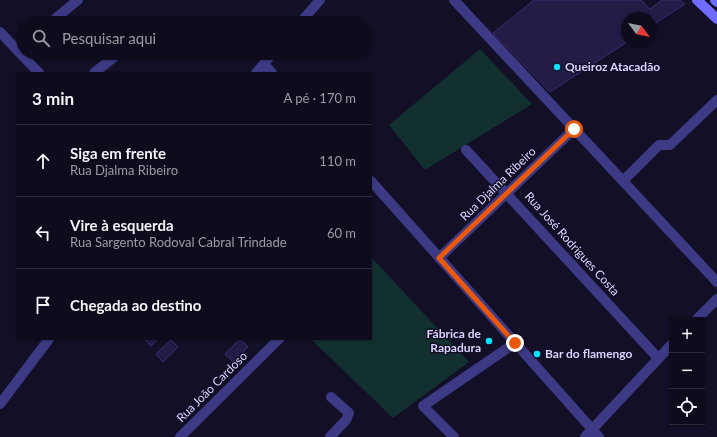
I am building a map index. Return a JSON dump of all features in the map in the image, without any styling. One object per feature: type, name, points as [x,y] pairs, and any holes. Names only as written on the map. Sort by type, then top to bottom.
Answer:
[{"type":"main road","points":[[697,0],[717,19]]},
{"type":"street","points":[[59,16],[78,0]]},
{"type":"street","points":[[306,16],[320,0]]},
{"type":"street","points":[[454,0],[717,282]]},
{"type":"street","points":[[0,32],[16,44]]},
{"type":"street","points":[[29,60],[37,72]]},
{"type":"street","points":[[95,72],[110,60]]},
{"type":"street","points":[[257,72],[267,60]]},
{"type":"street","points":[[264,64],[271,72]]},
{"type":"street","points":[[623,181],[659,145],[670,146],[717,100]]},
{"type":"street","name":"Rua Djalma Ribeiro","points":[[439,258],[574,129]]},
{"type":"street","name":"Rua José Rodrigues Costa","points":[[466,150],[508,193],[658,358]]},
{"type":"street","points":[[372,182],[515,343],[588,433],[599,437]]},
{"type":"street","points":[[699,317],[717,299]]},
{"type":"street","points":[[0,404],[49,340]]},
{"type":"street","name":"Rua João Cardoso","points":[[180,437],[278,340]]},
{"type":"street","points":[[454,437],[424,406],[515,343]]},
{"type":"street","points":[[588,433],[669,347]]},
{"type":"street","points":[[330,437],[346,420],[349,413],[331,398]]},
{"type":"green space","points":[[480,49],[532,104],[425,170],[389,125]]},
{"type":"green space","points":[[372,258],[469,362],[393,418],[312,340],[372,340]]},
{"type":"building","name":"Queiroz Atacadão","points":[[534,0],[641,0],[650,9],[662,0],[680,0],[685,4],[657,22],[657,12],[621,12],[621,46],[550,92],[493,33]]},
{"type":"building","points":[[145,340],[157,340],[151,346]]},
{"type":"building","points":[[171,340],[178,347],[163,362],[156,354]]},
{"type":"building","points":[[239,340],[241,340],[248,347],[233,362],[225,354]]},
{"type":"place","name":"Queiroz Atacadão","points":[[557,67]]},
{"type":"place","name":"Fábrica de Rapadura","points":[[489,341]]},
{"type":"place","name":"Bar do flamengo","points":[[537,354]]},
{"type":"route","points":[[515,343],[439,258],[574,129]]}]
